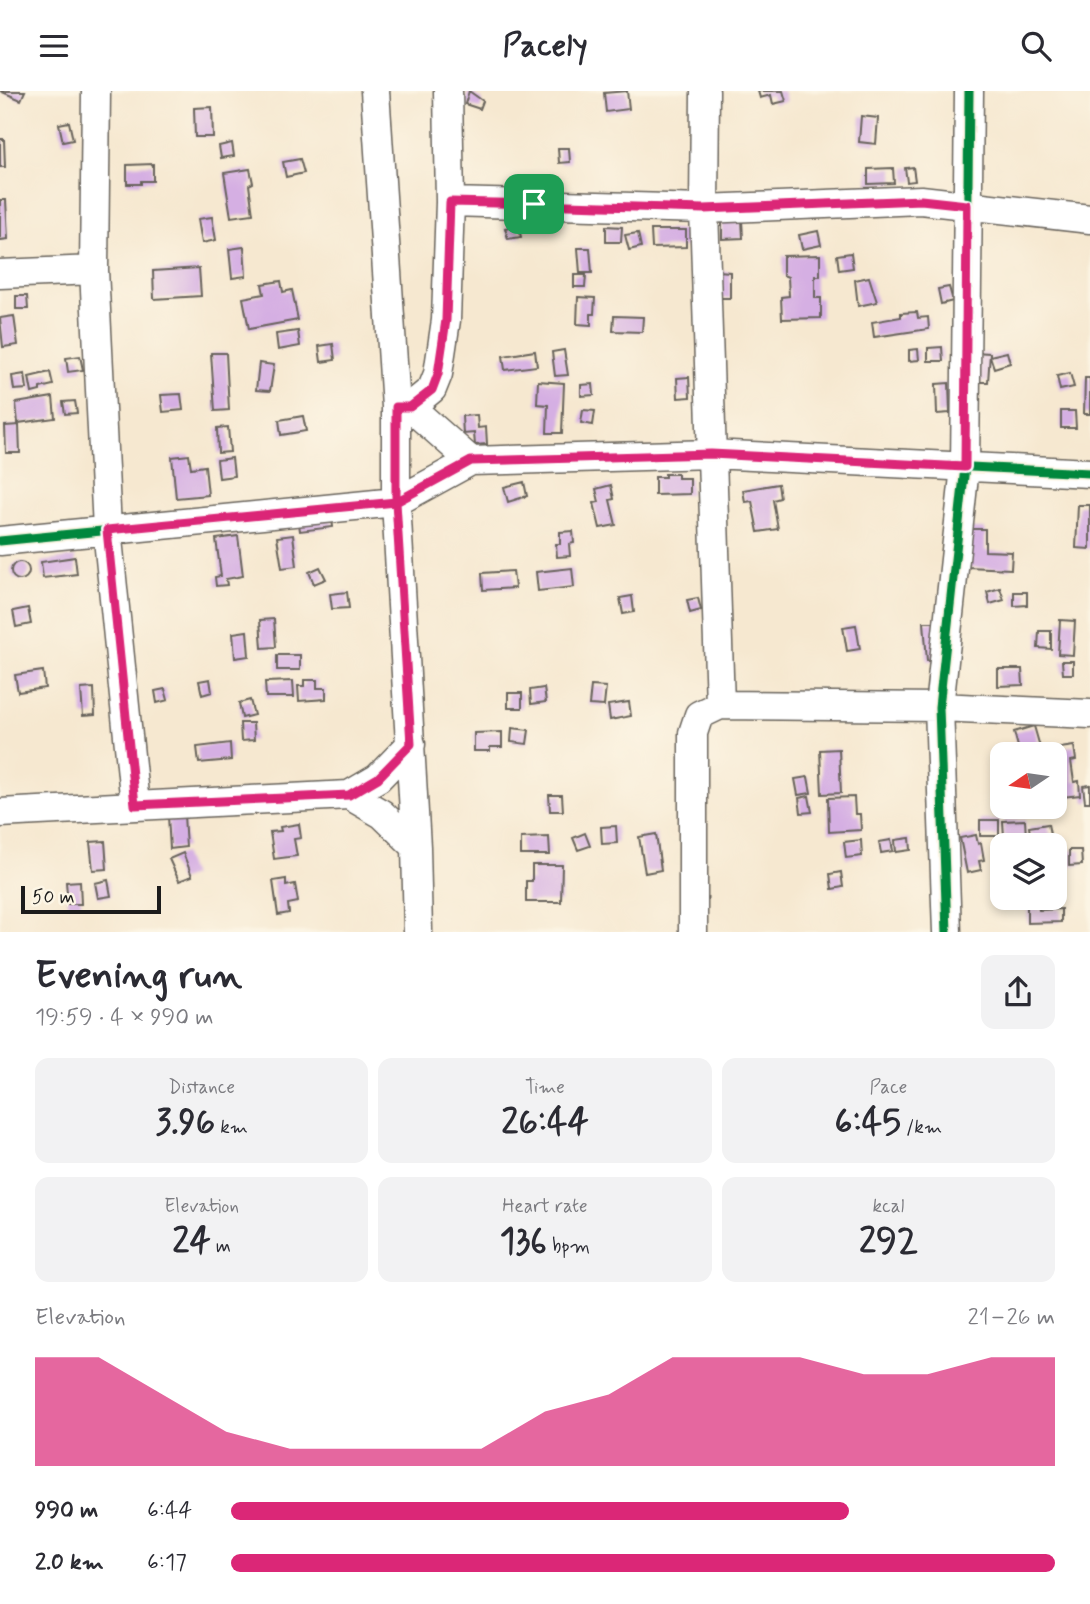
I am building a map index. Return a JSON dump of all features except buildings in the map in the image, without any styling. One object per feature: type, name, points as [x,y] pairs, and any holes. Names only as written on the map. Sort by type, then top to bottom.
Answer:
[{"type":"street","points":[[96,91],[94,270],[107,530],[135,805]]},
{"type":"street","points":[[375,91],[403,407],[396,502],[411,744],[418,932]]},
{"type":"street","points":[[403,407],[432,390],[438,374],[446,320],[450,202],[448,91]]},
{"type":"street","points":[[705,91],[704,209],[720,705]]},
{"type":"street","points":[[947,932],[939,708],[965,467],[969,91]]},
{"type":"street","points":[[450,202],[704,209],[921,200],[1090,219]]},
{"type":"street","points":[[0,274],[94,270]]},
{"type":"street","points":[[403,407],[471,461]]},
{"type":"street","points":[[0,541],[396,502],[471,461],[711,454],[1090,473]]},
{"type":"street","points":[[693,932],[693,733],[699,715],[720,705],[939,708],[1090,714]]},
{"type":"street","points":[[0,813],[349,795],[378,778],[411,744]]},
{"type":"street","points":[[349,795],[382,814],[416,847]]},
{"type":"cycle path","points":[[947,932],[939,707],[965,467],[969,91]]},
{"type":"cycle path","points":[[0,541],[396,502],[471,461],[711,454],[1090,473]]},
{"type":"route","points":[[534,204],[450,202],[446,320],[438,374],[432,390],[410,407],[396,407],[396,502],[411,744],[378,778],[349,795],[135,805],[107,530],[396,502],[471,461],[711,454],[965,467],[967,205],[921,200],[704,209],[534,204]]}]
